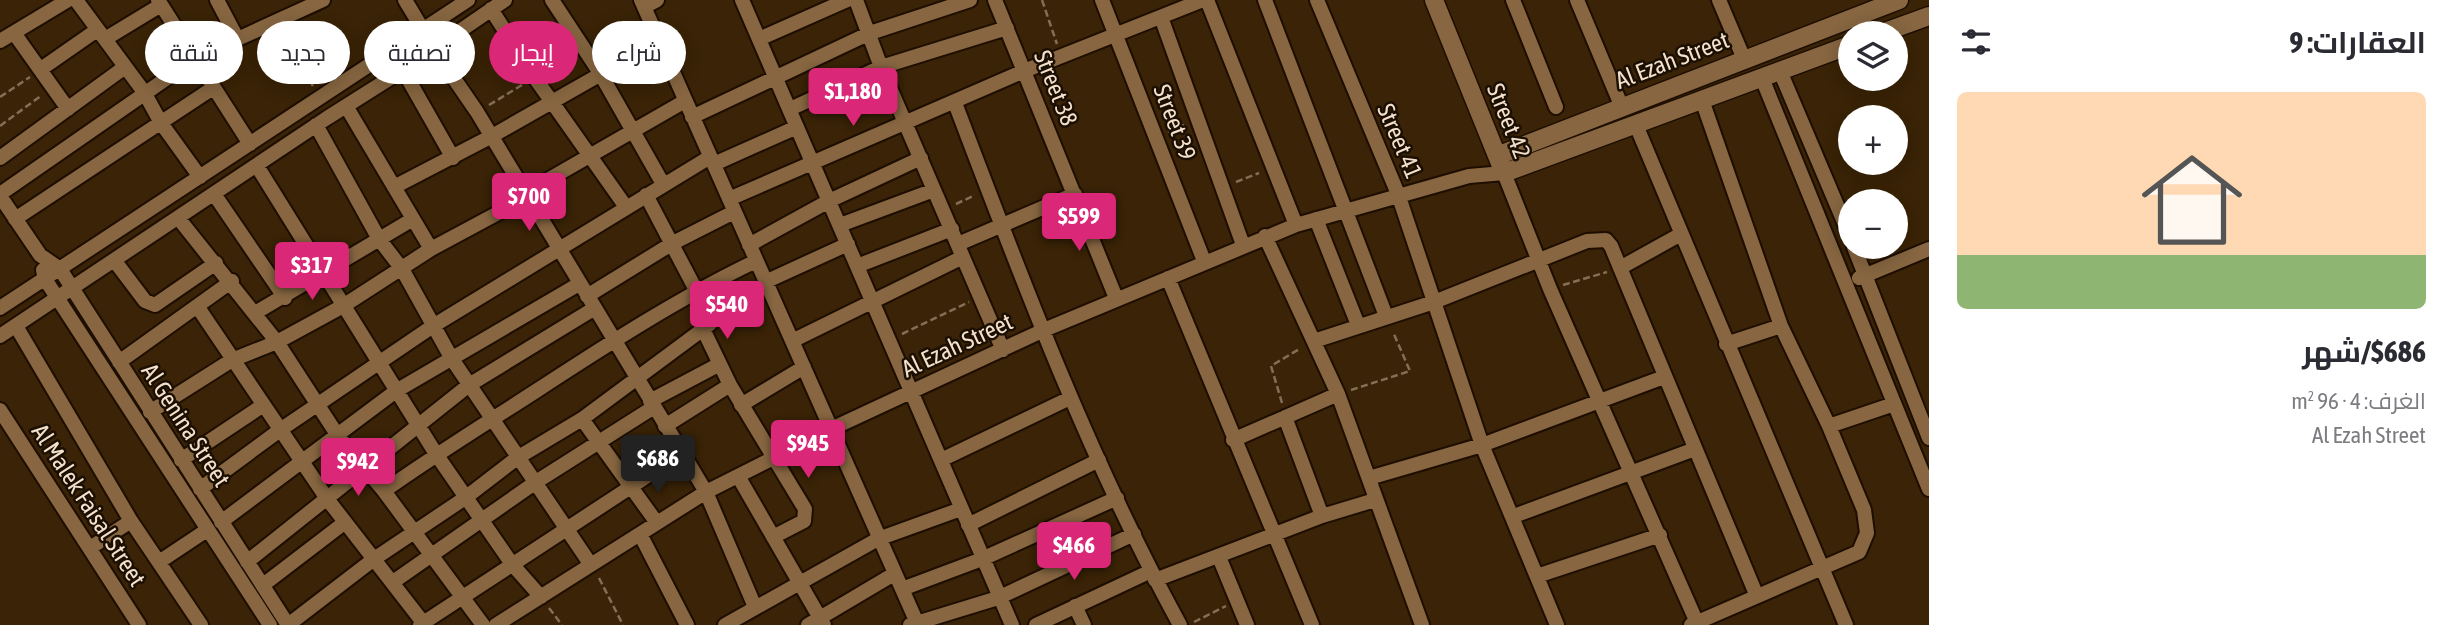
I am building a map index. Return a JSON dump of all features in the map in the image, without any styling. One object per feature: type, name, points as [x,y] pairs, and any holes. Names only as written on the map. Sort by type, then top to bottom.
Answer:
[{"type":"main road","name":"Street 42","points":[[1434,0],[1504,173]]},
{"type":"main road","name":"Al Ezah Street","points":[[1497,156],[1621,105],[1899,0]]},
{"type":"main road","points":[[1908,24],[1929,16]]},
{"type":"main road","name":"Al Ezah Street","points":[[1504,173],[1838,49]]},
{"type":"street","points":[[0,41],[68,0]]},
{"type":"street","points":[[76,0],[144,92],[161,123],[200,177]]},
{"type":"street","points":[[217,0],[228,21]]},
{"type":"street","points":[[243,36],[323,0]]},
{"type":"street","points":[[405,0],[418,21]]},
{"type":"street","points":[[436,21],[468,0]]},
{"type":"street","points":[[473,21],[505,0]]},
{"type":"street","points":[[552,0],[592,61]]},
{"type":"street","points":[[742,0],[890,340],[998,598],[1012,625]]},
{"type":"street","points":[[759,39],[847,0]]},
{"type":"street","points":[[856,0],[881,67],[1003,350]]},
{"type":"street","points":[[692,117],[870,33],[970,0]]},
{"type":"street","name":"Street 38","points":[[995,0],[1116,299]]},
{"type":"street","name":"Street 39","points":[[1102,0],[1158,137],[1204,261]]},
{"type":"street","points":[[247,562],[469,385],[732,205],[814,164],[1024,71],[1205,0],[1275,167],[1296,225]]},
{"type":"street","points":[[1265,0],[1386,316]]},
{"type":"street","name":"Street 41","points":[[1317,0],[1398,194],[1482,445],[1514,516],[1557,625]]},
{"type":"street","points":[[1513,0],[1556,107]]},
{"type":"street","points":[[1577,0],[1621,105]]},
{"type":"street","points":[[1719,0],[1744,59]]},
{"type":"street","points":[[647,2],[653,21]]},
{"type":"street","points":[[41,69],[160,3],[172,21]]},
{"type":"street","points":[[491,9],[499,21]]},
{"type":"street","points":[[1161,17],[1242,245]]},
{"type":"street","points":[[790,109],[881,67],[1007,28]]},
{"type":"street","points":[[14,33],[68,109]]},
{"type":"street","points":[[0,158],[125,67]]},
{"type":"street","points":[[0,308],[364,69]]},
{"type":"street","points":[[1780,71],[1838,208]]},
{"type":"street","points":[[394,187],[453,158],[592,78]]},
{"type":"street","points":[[1762,78],[1929,489]]},
{"type":"street","points":[[0,195],[156,84]]},
{"type":"street","points":[[211,84],[250,144]]},
{"type":"street","points":[[0,336],[382,84]]},
{"type":"street","points":[[410,84],[453,158]]},
{"type":"street","points":[[458,84],[492,136],[706,492],[755,607]]},
{"type":"street","points":[[540,84],[626,206]]},
{"type":"street","points":[[606,84],[663,184]]},
{"type":"street","points":[[678,84],[902,589],[915,624],[998,598],[1134,534]]},
{"type":"street","points":[[15,219],[213,88]]},
{"type":"street","points":[[1695,624],[1756,594],[1860,552],[1867,533],[1864,510],[1829,426],[1781,326],[1702,100]]},
{"type":"street","points":[[150,412],[232,360],[278,342],[343,306],[431,249],[685,101]]},
{"type":"street","points":[[955,103],[1070,398],[1153,575],[1180,625]]},
{"type":"street","points":[[346,106],[431,249]]},
{"type":"street","points":[[1636,124],[1846,625]]},
{"type":"street","points":[[316,125],[379,239],[401,269],[452,359],[592,565]]},
{"type":"street","points":[[200,489],[280,430],[433,326],[560,251],[626,206],[663,184],[712,161],[797,127]]},
{"type":"street","name":"Al Ezah Street","points":[[1469,176],[1497,156]]},
{"type":"street","points":[[749,245],[829,201],[921,158]]},
{"type":"street","points":[[257,166],[322,275],[436,454],[512,564],[541,597]]},
{"type":"street","name":"Al Ezah Street","points":[[496,625],[706,492],[831,429],[1044,330],[1242,245],[1296,225],[1469,176],[1504,173]]},
{"type":"street","name":"Street 42","points":[[1504,173],[1550,289],[1660,535],[1695,624]]},
{"type":"street","points":[[840,226],[934,190]]},
{"type":"street","points":[[214,194],[285,298]]},
{"type":"street","points":[[792,341],[873,302],[1002,226],[1075,194]]},
{"type":"street","name":"Al Genina Street","points":[[0,195],[40,255],[60,269],[288,625]]},
{"type":"street","points":[[288,625],[374,559],[465,498],[517,458],[582,419],[636,377],[704,331],[712,321],[712,312],[696,290],[646,195]]},
{"type":"street","points":[[179,219],[232,281],[278,342],[338,436],[415,531],[483,625]]},
{"type":"street","points":[[256,313],[413,219]]},
{"type":"street","points":[[1316,219],[1358,325]]},
{"type":"street","points":[[857,266],[952,229]]},
{"type":"street","points":[[1620,268],[1681,234]]},
{"type":"street","points":[[1265,236],[1338,394],[1419,624]]},
{"type":"street","points":[[1314,341],[1434,302],[1539,260],[1601,239],[1611,246],[1756,594]]},
{"type":"street","points":[[765,282],[848,244]]},
{"type":"street","points":[[1846,282],[1929,248]]},
{"type":"street","name":"Al Genina Street","points":[[40,255],[45,279],[270,625]]},
{"type":"street","points":[[1859,259],[1927,428]]},
{"type":"street","points":[[114,260],[145,301],[155,305],[216,263]]},
{"type":"street","points":[[384,491],[436,454],[613,341],[696,290],[756,261]]},
{"type":"street","points":[[1168,278],[1312,625]]},
{"type":"street","points":[[118,362],[232,281]]},
{"type":"street","points":[[159,562],[205,526],[338,436],[396,391],[579,284]]},
{"type":"street","points":[[197,306],[262,406],[344,523],[393,582],[423,624],[681,454]]},
{"type":"street","points":[[16,326],[131,521],[201,625]]},
{"type":"street","points":[[1726,344],[1781,326]]},
{"type":"street","points":[[704,331],[718,365],[806,513],[802,522],[773,537]]},
{"type":"street","points":[[393,582],[536,482],[600,443],[652,404],[718,365]]},
{"type":"street","points":[[741,405],[804,367]]},
{"type":"street","points":[[1369,478],[1482,445],[1664,377]]},
{"type":"street","points":[[665,426],[730,385]]},
{"type":"street","points":[[1233,440],[1338,394]]},
{"type":"street","points":[[941,460],[1070,398]]},
{"type":"street","points":[[1829,426],[1894,404]]},
{"type":"street","points":[[181,460],[262,406]]},
{"type":"street","name":"Al Malek Faisal Street","points":[[0,410],[139,625]]},
{"type":"street","points":[[1285,417],[1322,516]]},
{"type":"street","points":[[582,419],[657,523]]},
{"type":"street","points":[[1514,516],[1631,470],[1695,449]]},
{"type":"street","points":[[968,525],[1100,460]]},
{"type":"street","points":[[738,476],[800,582],[817,623],[894,574]]},
{"type":"street","points":[[902,589],[982,559],[1118,498]]},
{"type":"street","points":[[1037,625],[1153,575],[1219,557],[1275,537],[1322,516],[1375,500]]},
{"type":"street","points":[[725,625],[878,538],[961,509]]},
{"type":"street","points":[[90,548],[131,521]]},
{"type":"street","points":[[264,585],[344,523]]},
{"type":"street","points":[[640,534],[687,625]]},
{"type":"street","points":[[1537,576],[1660,535]]},
{"type":"street","points":[[1219,557],[1247,625]]},
{"type":"street","points":[[1075,607],[1084,625]]},
{"type":"path","points":[[1042,0],[1061,57]]},
{"type":"path","points":[[288,17],[317,100]]},
{"type":"path","points":[[0,97],[41,69]]},
{"type":"path","points":[[477,112],[525,84]]},
{"type":"path","points":[[0,126],[52,87]]},
{"type":"path","points":[[1158,137],[1197,119]]},
{"type":"path","points":[[1223,186],[1275,167]]},
{"type":"path","points":[[943,210],[988,190]]},
{"type":"path","points":[[1550,289],[1620,268]]},
{"type":"path","points":[[890,340],[980,296]]},
{"type":"path","points":[[1338,394],[1410,371],[1386,316]]},
{"type":"path","points":[[1285,417],[1271,366],[1314,341]]},
{"type":"path","points":[[592,565],[623,625]]},
{"type":"path","points":[[541,597],[562,625]]},
{"type":"path","points":[[1188,625],[1238,600]]}]
